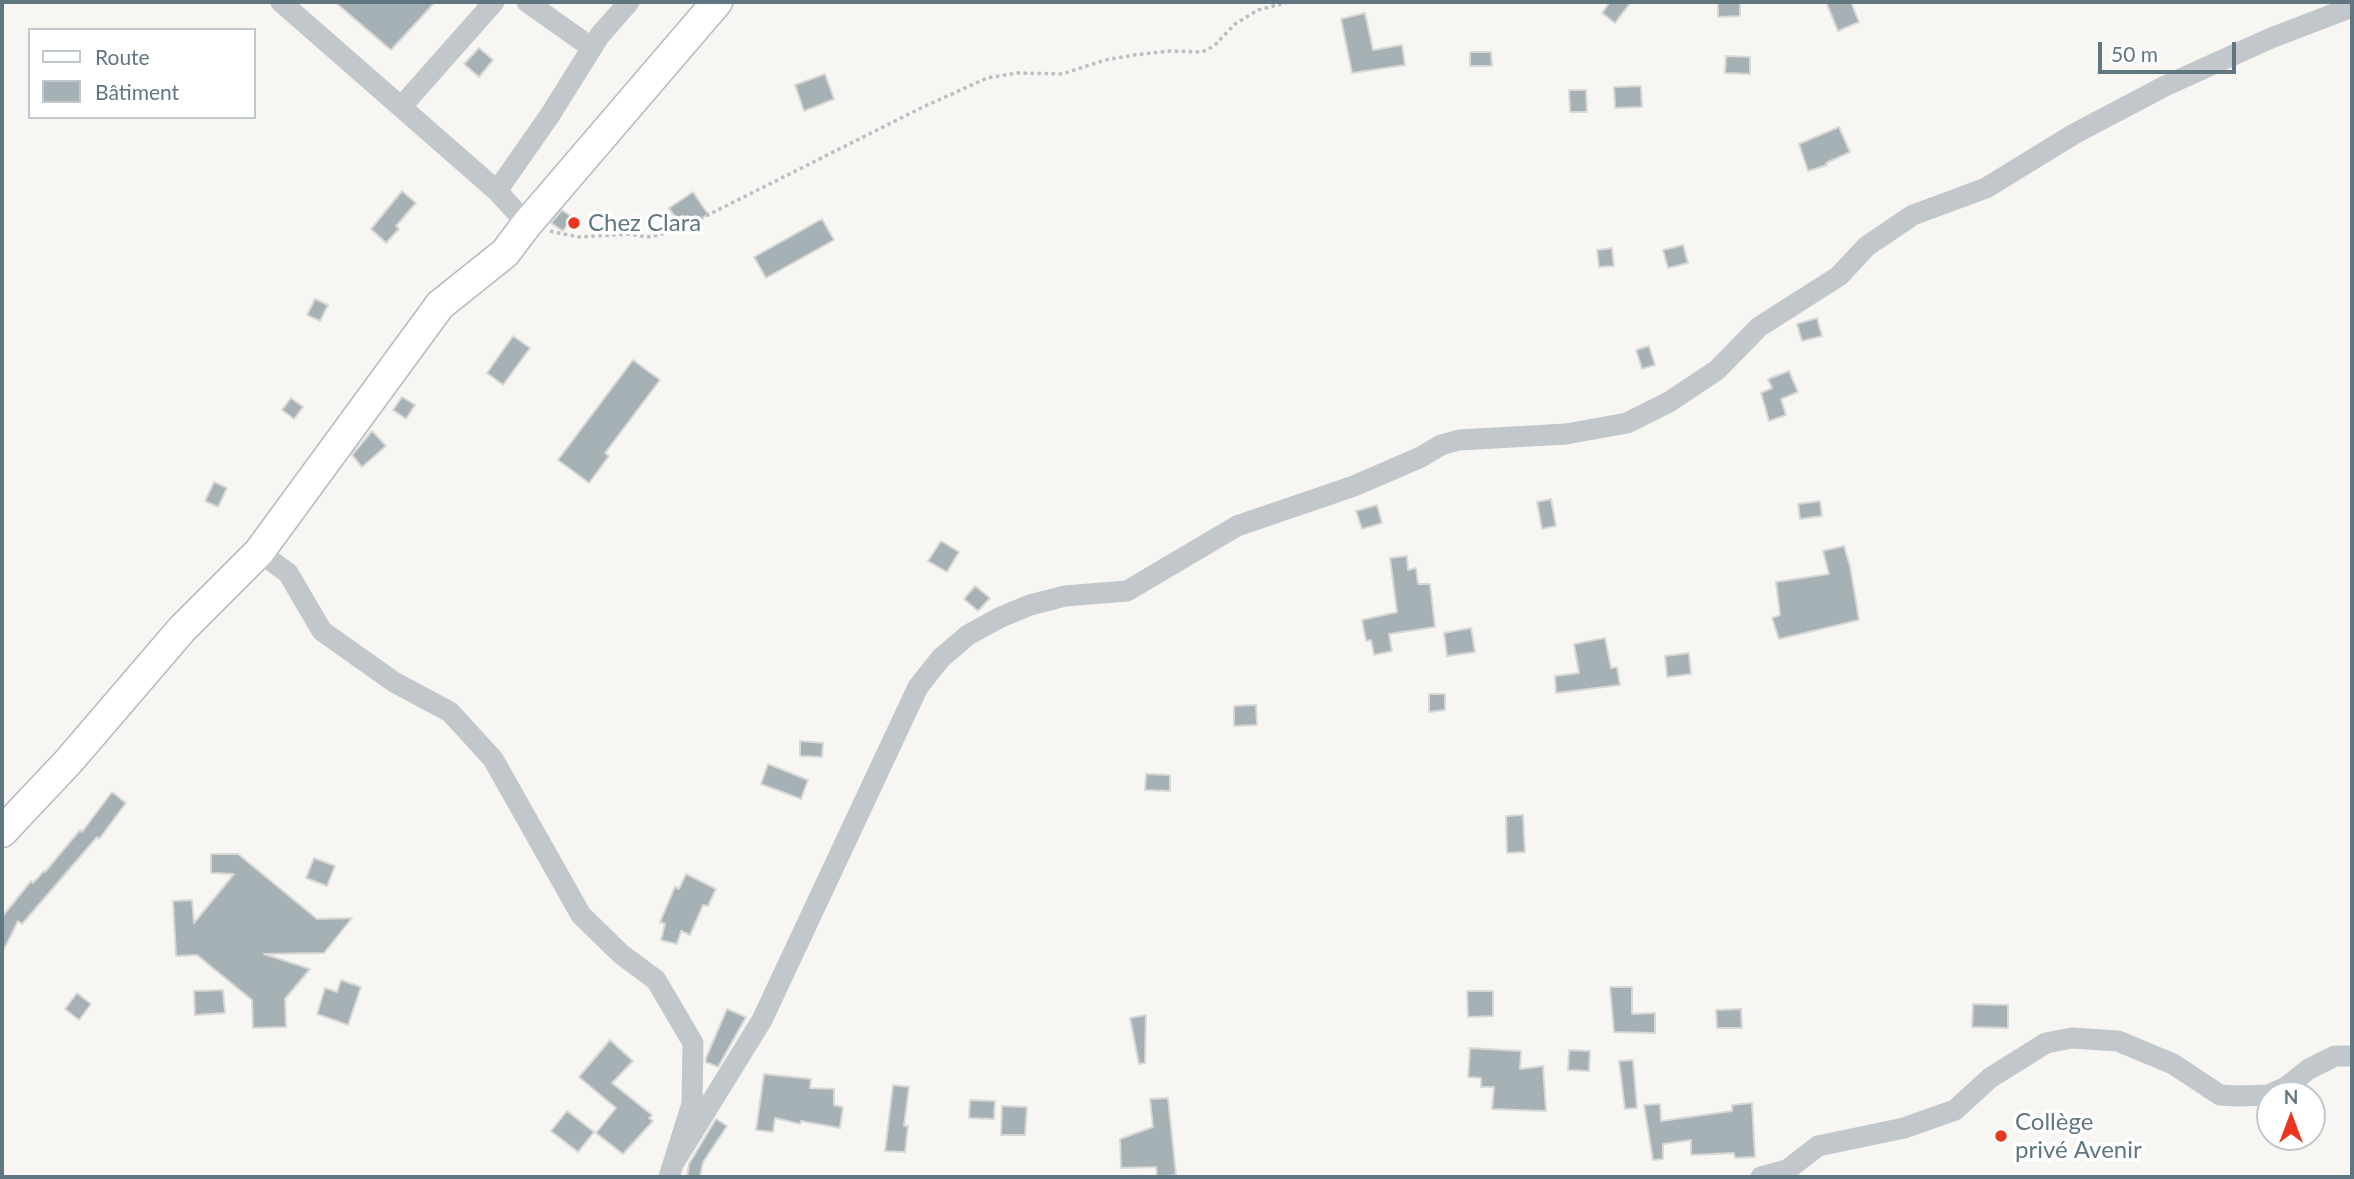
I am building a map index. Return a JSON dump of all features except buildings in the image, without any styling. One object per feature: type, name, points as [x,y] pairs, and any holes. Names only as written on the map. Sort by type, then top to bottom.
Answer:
[{"type":"main road","points":[[2,832],[68,762],[182,629],[259,552],[440,305],[505,253],[717,2]]},
{"type":"street","points":[[401,107],[494,2]]},
{"type":"street","points":[[527,2],[592,48]]},
{"type":"street","points":[[497,191],[550,116],[592,48],[629,2]]},
{"type":"street","points":[[284,3],[497,191],[527,224]]},
{"type":"street","points":[[672,1169],[762,1020],[918,687],[941,658],[968,635],[1030,605],[1065,596],[1127,591],[1237,526],[1354,486],[1421,457],[1441,445],[1459,440],[1566,434],[1627,423],[1669,402],[1717,370],[1759,327],[1839,276],[1867,246],[1913,215],[1986,188],[2074,134],[2165,86],[2271,38],[2352,7]]},
{"type":"street","points":[[259,552],[288,573],[322,631],[394,682],[450,712],[459,721],[493,758],[581,915],[621,954],[656,980],[693,1044],[692,1104],[672,1169]]},
{"type":"street","points":[[1762,1177],[1787,1170],[1818,1146],[1904,1128],[1955,1110],[1990,1078],[2046,1043],[2072,1038],[2118,1041],[2173,1064],[2220,1095],[2268,1095],[2286,1087],[2309,1069],[2335,1056],[2352,1056]]},
{"type":"path","points":[[527,224],[578,237],[630,233],[647,237],[659,235],[692,223],[921,108],[988,78],[1017,73],[1062,74],[1105,60],[1133,55],[1170,51],[1202,52],[1214,46],[1235,24],[1258,10],[1289,2]]},
{"type":"place","name":"Chez Clara","points":[[574,223]]},
{"type":"place","name":"Collège privé Avenir","points":[[2001,1136]]}]
